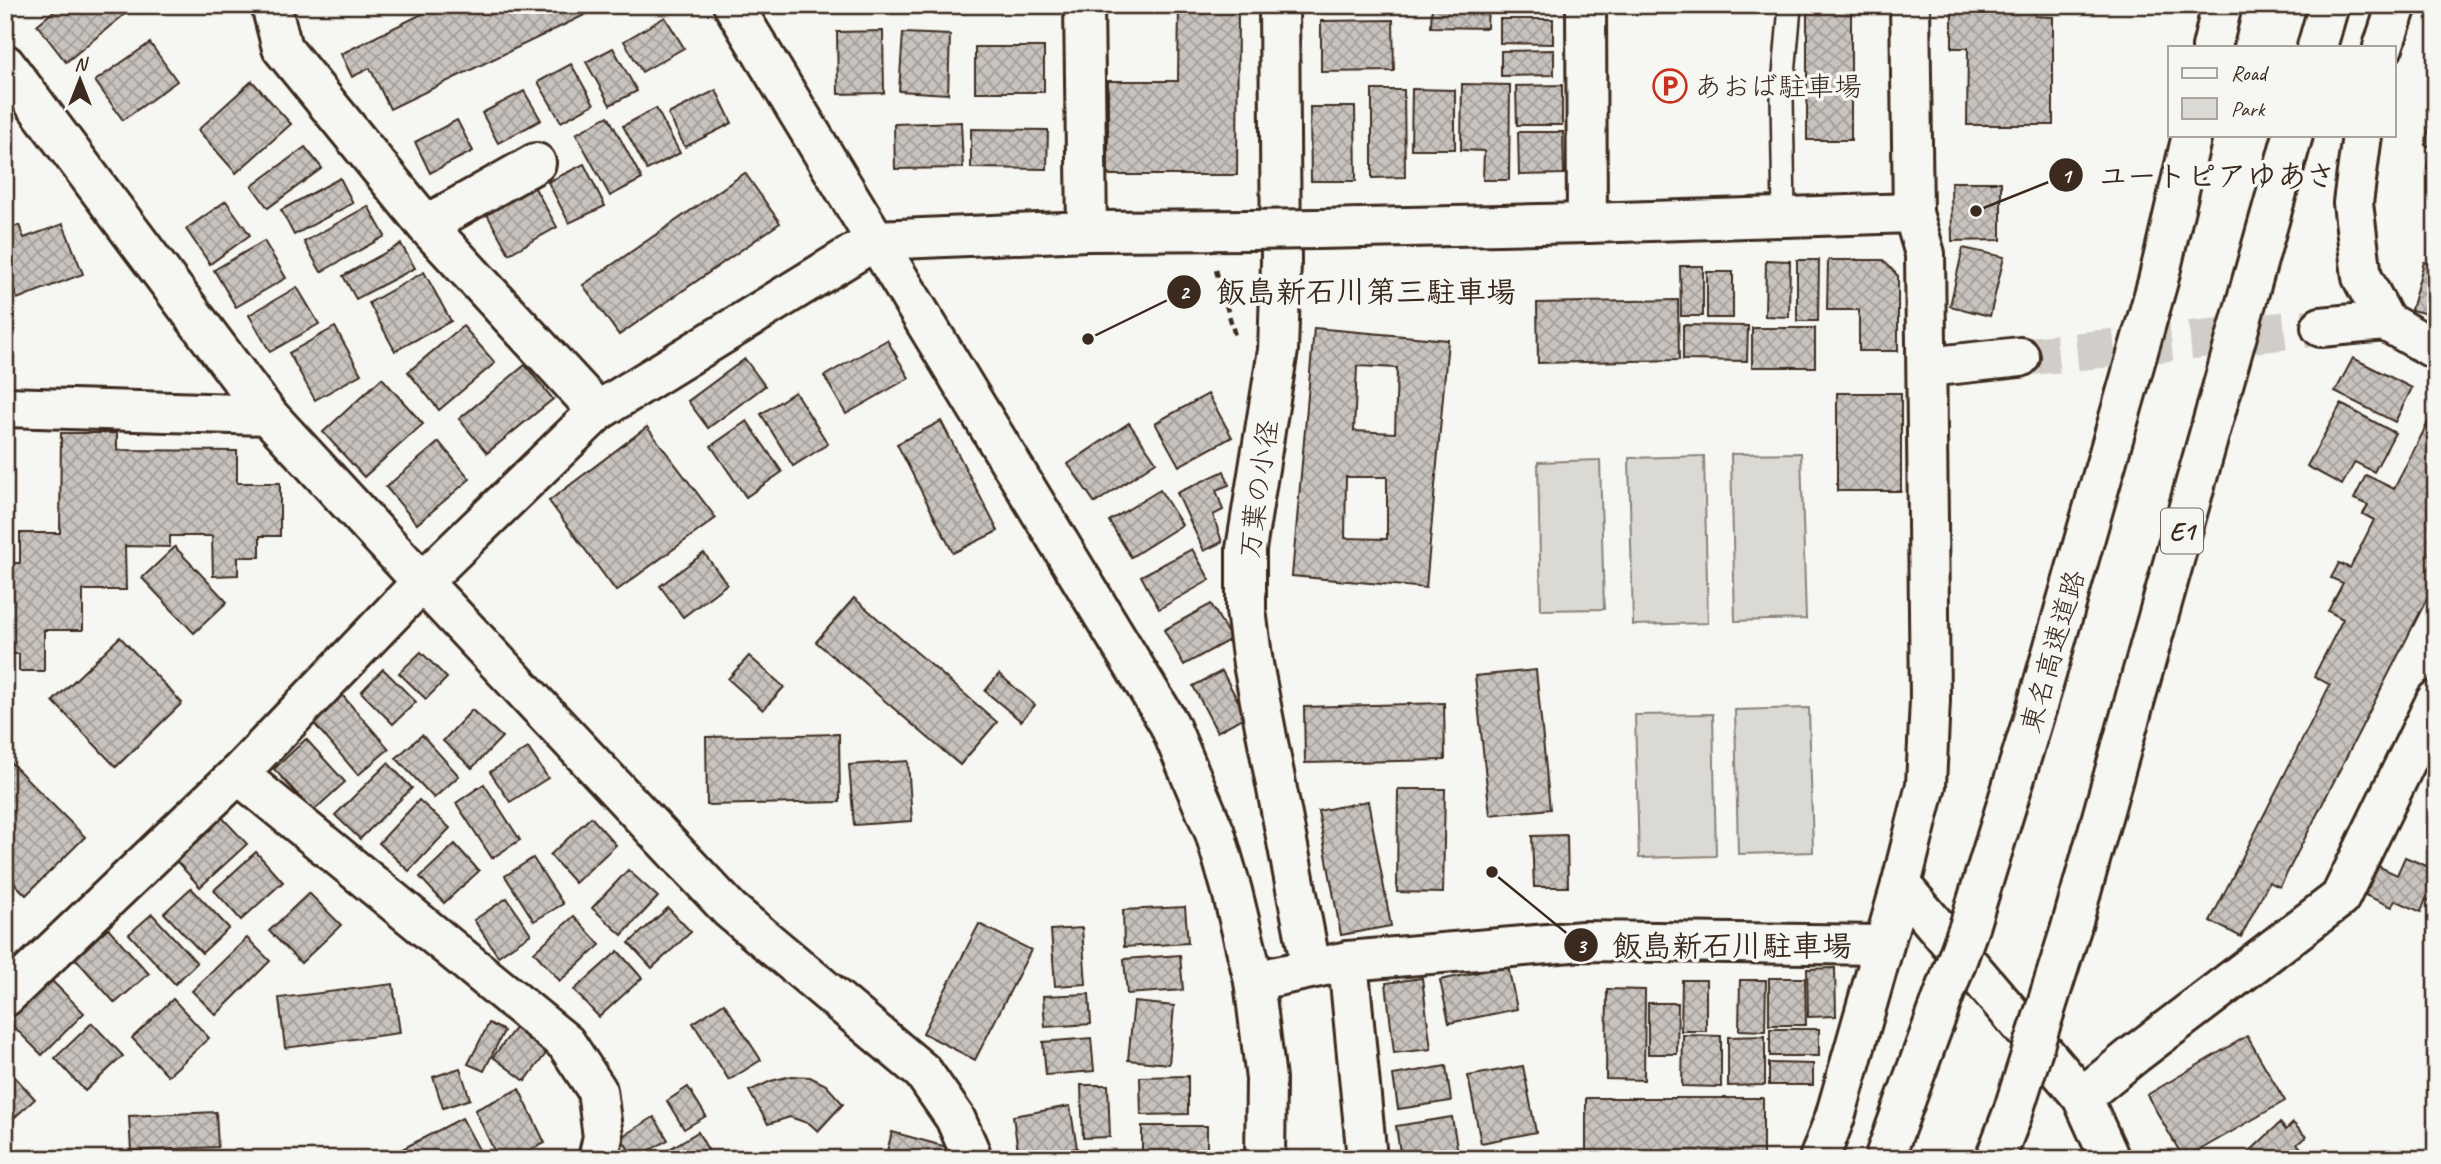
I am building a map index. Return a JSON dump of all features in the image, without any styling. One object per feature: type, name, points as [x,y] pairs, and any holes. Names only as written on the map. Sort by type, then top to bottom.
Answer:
[{"type":"main road","points":[[271,5],[282,48],[426,225],[598,411]]},
{"type":"main road","points":[[733,5],[1169,724],[1214,834],[1232,891],[1254,981],[1266,1079],[1265,1159]]},
{"type":"main road","points":[[1084,5],[1087,231]]},
{"type":"main road","name":"万葉の小径","points":[[1279,5],[1281,262],[1278,350],[1246,549],[1247,610],[1253,664],[1330,964],[1367,1159]]},
{"type":"main road","points":[[1586,5],[1587,223]]},
{"type":"main road","points":[[1819,1159],[1835,1117],[1901,885],[1926,785],[1930,700],[1925,254],[1913,212],[1910,5]]},
{"type":"main road","points":[[2212,46],[2222,5]]},
{"type":"main road","points":[[2317,46],[2329,5]]},
{"type":"main road","points":[[2383,46],[2398,5]]},
{"type":"main road","points":[[5,64],[268,415],[730,909],[923,1072],[955,1118],[971,1159]]},
{"type":"main road","name":"東名高速道路","points":[[1884,1159],[1969,927],[2037,706],[2158,281],[2192,136]]},
{"type":"main road","name":"E1","points":[[1995,1159],[2012,1115],[2071,928],[2293,136]]},
{"type":"main road","points":[[2362,136],[2353,203],[2362,276],[2385,321],[2436,350]]},
{"type":"main road","points":[[426,225],[536,163]]},
{"type":"main road","points":[[5,997],[238,774],[422,582],[598,411],[876,240],[1087,231],[1587,223],[1913,212]]},
{"type":"main road","points":[[2320,327],[2385,321]]},
{"type":"main road","points":[[1927,367],[2020,357]]},
{"type":"main road","points":[[5,407],[268,415]]},
{"type":"main road","points":[[2082,1097],[2340,898],[2436,700]]},
{"type":"main road","points":[[238,774],[566,1043],[597,1090],[603,1136],[598,1159]]},
{"type":"main road","points":[[1901,885],[2082,1097],[2110,1159]]},
{"type":"main road","points":[[1254,981],[1330,964],[1583,941],[1883,945]]},
{"type":"lane","points":[[1783,216],[1782,97],[1790,7]]},
{"type":"path","points":[[1214,231],[1214,264],[1246,373],[1273,382]]},
{"type":"green space","points":[[1801,453],[1806,619],[1735,621],[1731,454]]},
{"type":"green space","points":[[1704,456],[1708,623],[1633,625],[1629,458]]},
{"type":"green space","points":[[1600,460],[1604,609],[1541,610],[1538,462]]},
{"type":"green space","points":[[1809,708],[1813,852],[1738,854],[1735,710]]},
{"type":"green space","points":[[1713,714],[1716,856],[1639,858],[1635,715]]},
{"type":"building","points":[[61,5],[128,5],[131,9],[66,62],[37,25]]},
{"type":"building","points":[[440,5],[605,5],[390,109],[370,68],[352,77],[341,54]]},
{"type":"building","points":[[1179,5],[1238,5],[1237,175],[1108,175],[1108,81],[1178,81]]},
{"type":"building","points":[[1432,5],[1488,5],[1487,28],[1431,27]]},
{"type":"building","points":[[1546,5],[1546,6],[1494,6]]},
{"type":"building","points":[[1952,5],[2035,5],[2035,16],[2053,17],[2053,125],[1967,125],[1968,48],[1952,48]]},
{"type":"building","points":[[1807,9],[1851,9],[1851,140],[1807,140]]},
{"type":"building","points":[[665,17],[684,48],[642,72],[624,41]]},
{"type":"building","points":[[1500,19],[1553,19],[1553,44],[1500,43]]},
{"type":"building","points":[[1393,20],[1394,71],[1321,72],[1321,21]]},
{"type":"building","points":[[883,31],[884,93],[838,94],[837,32]]},
{"type":"building","points":[[903,33],[950,35],[948,94],[899,91]]},
{"type":"building","points":[[150,43],[177,81],[123,120],[95,81]]},
{"type":"building","points":[[975,47],[1044,47],[1044,92],[975,92]]},
{"type":"building","points":[[613,48],[637,91],[610,105],[586,62]]},
{"type":"building","points":[[1554,50],[1554,75],[1501,76],[1501,51]]},
{"type":"building","points":[[571,64],[594,104],[561,122],[538,82]]},
{"type":"building","points":[[252,81],[291,124],[236,173],[198,130]]},
{"type":"building","points":[[1462,84],[1510,85],[1509,180],[1483,180],[1484,151],[1461,150]]},
{"type":"building","points":[[1562,85],[1562,125],[1517,125],[1516,86]]},
{"type":"building","points":[[1412,89],[1455,90],[1455,149],[1411,149]]},
{"type":"building","points":[[716,90],[732,123],[685,147],[668,114]]},
{"type":"building","points":[[1372,90],[1404,90],[1405,177],[1372,178]]},
{"type":"building","points":[[524,91],[541,120],[498,143],[482,113]]},
{"type":"building","points":[[1310,107],[1355,107],[1356,181],[1311,181]]},
{"type":"building","points":[[656,108],[680,153],[647,170],[623,126]]},
{"type":"building","points":[[608,116],[642,179],[610,196],[576,134]]},
{"type":"building","points":[[457,120],[473,151],[430,173],[415,142]]},
{"type":"building","points":[[961,122],[963,168],[895,169],[894,124]]},
{"type":"building","points":[[2429,128],[2436,130],[2436,172],[2427,169],[2432,147],[2425,145]]},
{"type":"building","points":[[971,129],[1048,130],[1047,169],[971,168]]},
{"type":"building","points":[[1518,132],[1563,132],[1564,174],[1519,175]]},
{"type":"building","points":[[305,147],[322,168],[268,208],[252,186]]},
{"type":"building","points":[[584,164],[605,206],[569,223],[548,182]]},
{"type":"building","points":[[745,173],[780,223],[619,335],[583,285]]},
{"type":"building","points":[[340,178],[353,203],[294,235],[281,210]]},
{"type":"building","points":[[1951,182],[2001,182],[2001,240],[1952,241]]},
{"type":"building","points":[[532,183],[557,227],[509,254],[484,209]]},
{"type":"building","points":[[226,201],[250,235],[210,264],[186,229]]},
{"type":"building","points":[[368,206],[385,236],[321,272],[304,242]]},
{"type":"building","points":[[63,224],[83,274],[17,299],[10,279],[5,280],[5,230],[19,225],[24,238]]},
{"type":"building","points":[[264,241],[286,278],[236,307],[214,270]]},
{"type":"building","points":[[401,244],[415,268],[356,299],[343,276]]},
{"type":"building","points":[[1963,248],[2004,257],[1990,316],[1950,306]]},
{"type":"building","points":[[1766,260],[1790,261],[1789,317],[1765,316]]},
{"type":"building","points":[[1797,260],[1819,260],[1818,321],[1797,321]]},
{"type":"building","points":[[1828,260],[1883,260],[1898,276],[1898,351],[1859,351],[1859,310],[1827,310]]},
{"type":"building","points":[[2424,262],[2436,263],[2436,316],[2411,310]]},
{"type":"building","points":[[1680,266],[1703,266],[1703,316],[1681,316]]},
{"type":"building","points":[[424,272],[451,321],[395,351],[369,303]]},
{"type":"building","points":[[1707,272],[1733,272],[1733,318],[1707,318]]},
{"type":"building","points":[[297,287],[319,324],[270,352],[249,315]]},
{"type":"building","points":[[1678,300],[1679,360],[1538,363],[1537,303]]},
{"type":"building","points":[[1683,325],[1748,326],[1747,361],[1683,360]]},
{"type":"building","points":[[463,326],[495,363],[439,410],[408,372]]},
{"type":"building","points":[[335,327],[361,374],[315,400],[289,353]]},
{"type":"building","points":[[1314,328],[1448,340],[1426,588],[1292,576]],"holes":[[[1357,366],[1397,368],[1395,433],[1354,431]],[[1346,477],[1387,477],[1387,539],[1345,538]]]},
{"type":"building","points":[[1752,328],[1815,328],[1815,367],[1752,367]]},
{"type":"building","points":[[887,340],[909,378],[846,414],[824,376]]},
{"type":"building","points":[[2353,358],[2412,388],[2395,422],[2335,392]]},
{"type":"building","points":[[745,359],[765,386],[708,428],[688,401]]},
{"type":"building","points":[[525,365],[553,399],[487,453],[459,419]]},
{"type":"building","points":[[382,378],[423,424],[364,477],[323,432]]},
{"type":"building","points":[[795,392],[828,444],[793,466],[761,414]]},
{"type":"building","points":[[1837,393],[1901,393],[1901,491],[1837,491]]},
{"type":"building","points":[[1208,394],[1232,437],[1179,466],[1155,423]]},
{"type":"building","points":[[2341,404],[2395,433],[2374,472],[2355,462],[2342,485],[2307,466]]},
{"type":"building","points":[[2436,407],[2436,581],[2280,887],[2269,882],[2241,937],[2210,921],[2330,685],[2314,676],[2343,619],[2328,611],[2343,583],[2331,578],[2339,563],[2350,568],[2374,520],[2363,514],[2368,505],[2354,499],[2366,475],[2394,489]]},
{"type":"building","points":[[747,421],[782,472],[746,497],[711,446]]},
{"type":"building","points":[[941,421],[998,531],[953,553],[897,444]]},
{"type":"building","points":[[1129,423],[1156,462],[1095,503],[1068,464]]},
{"type":"building","points":[[647,427],[716,518],[616,591],[549,501]]},
{"type":"building","points":[[61,433],[117,433],[117,450],[237,451],[237,483],[280,483],[280,536],[260,536],[260,557],[238,557],[238,575],[213,576],[212,536],[170,536],[170,547],[125,546],[126,590],[83,590],[83,630],[44,630],[44,671],[19,671],[19,654],[5,654],[5,563],[20,563],[20,533],[60,533]]},
{"type":"building","points":[[439,442],[470,479],[417,524],[386,487]]},
{"type":"building","points":[[1224,471],[1229,485],[1216,490],[1223,510],[1213,515],[1222,542],[1204,551],[1177,493]]},
{"type":"building","points":[[1160,490],[1182,525],[1131,557],[1109,521]]},
{"type":"building","points":[[175,547],[227,602],[194,633],[142,578]]},
{"type":"building","points":[[1192,549],[1210,580],[1159,609],[1141,576]]},
{"type":"building","points":[[704,553],[727,584],[683,617],[660,586]]},
{"type":"building","points":[[854,598],[997,722],[960,765],[816,642]]},
{"type":"building","points":[[1211,604],[1231,639],[1184,665],[1164,630]]},
{"type":"building","points":[[120,637],[182,703],[116,767],[53,701]]},
{"type":"building","points":[[421,652],[447,678],[426,699],[399,673]]},
{"type":"building","points":[[749,656],[784,687],[763,710],[728,679]]},
{"type":"building","points":[[383,669],[416,702],[393,724],[361,692]]},
{"type":"building","points":[[1536,670],[1550,809],[1490,815],[1475,676]]},
{"type":"building","points":[[1222,671],[1246,716],[1217,732],[1193,686]]},
{"type":"building","points":[[999,674],[1035,705],[1021,721],[985,691]]},
{"type":"building","points":[[336,688],[389,749],[358,775],[306,714]]},
{"type":"building","points":[[1444,703],[1445,760],[1305,763],[1304,707]]},
{"type":"building","points":[[472,710],[502,737],[472,768],[443,741]]},
{"type":"building","points":[[839,734],[840,802],[707,805],[706,737]]},
{"type":"building","points":[[422,735],[459,776],[434,798],[396,758]]},
{"type":"building","points":[[306,739],[345,782],[313,811],[274,769]]},
{"type":"building","points":[[528,748],[548,778],[510,802],[490,772]]},
{"type":"building","points":[[5,757],[85,837],[26,895],[5,874]]},
{"type":"building","points":[[908,761],[912,821],[854,825],[849,765]]},
{"type":"building","points":[[388,763],[412,788],[360,839],[335,815]]},
{"type":"building","points":[[484,784],[520,840],[492,858],[456,803]]},
{"type":"building","points":[[1398,789],[1445,789],[1443,893],[1397,892]]},
{"type":"building","points":[[419,800],[450,828],[409,871],[379,843]]},
{"type":"building","points":[[1368,801],[1391,926],[1341,935],[1318,811]]},
{"type":"building","points":[[217,812],[247,844],[200,887],[171,855]]},
{"type":"building","points":[[591,817],[616,845],[575,883],[550,855]]},
{"type":"building","points":[[1567,835],[1568,887],[1534,887],[1532,836]]},
{"type":"building","points":[[455,844],[479,871],[444,903],[420,877]]},
{"type":"building","points":[[256,852],[283,882],[241,920],[214,890]]},
{"type":"building","points":[[2405,857],[2436,870],[2436,903],[2426,899],[2421,912],[2395,900],[2392,907],[2365,895],[2378,866],[2397,875]]},
{"type":"building","points":[[533,858],[563,904],[534,921],[505,876]]},
{"type":"building","points":[[628,870],[658,897],[622,935],[592,908]]},
{"type":"building","points":[[191,888],[229,928],[202,953],[164,913]]},
{"type":"building","points":[[309,893],[341,925],[301,963],[269,931]]},
{"type":"building","points":[[507,898],[531,934],[498,956],[474,920]]},
{"type":"building","points":[[1185,907],[1188,943],[1124,947],[1123,910]]},
{"type":"building","points":[[668,908],[691,932],[652,968],[629,943]]},
{"type":"building","points":[[152,914],[197,963],[175,984],[129,934]]},
{"type":"building","points":[[574,916],[600,945],[560,981],[534,952]]},
{"type":"building","points":[[979,924],[1031,950],[975,1060],[923,1033]]},
{"type":"building","points":[[108,928],[149,974],[115,1003],[74,957]]},
{"type":"building","points":[[1082,928],[1086,984],[1055,986],[1051,930]]},
{"type":"building","points":[[247,938],[270,961],[216,1015],[192,991]]},
{"type":"building","points":[[618,951],[642,978],[599,1017],[574,990]]},
{"type":"building","points":[[1180,955],[1183,990],[1127,994],[1124,959]]},
{"type":"building","points":[[1508,966],[1517,1009],[1449,1023],[1440,980]]},
{"type":"building","points":[[1835,968],[1836,1016],[1808,1017],[1807,969]]},
{"type":"building","points":[[1422,978],[1431,1049],[1394,1053],[1386,983]]},
{"type":"building","points":[[1769,978],[1805,978],[1806,1025],[1769,1025]]},
{"type":"building","points":[[50,979],[84,1013],[42,1055],[8,1021]]},
{"type":"building","points":[[1682,980],[1706,980],[1706,1031],[1681,1031]]},
{"type":"building","points":[[1740,980],[1766,980],[1765,1031],[1739,1030]]},
{"type":"building","points":[[393,984],[400,1033],[285,1048],[279,998]]},
{"type":"building","points":[[1607,989],[1645,990],[1644,1080],[1606,1079]]},
{"type":"building","points":[[1089,994],[1091,1024],[1045,1027],[1043,996]]},
{"type":"building","points":[[173,999],[209,1038],[168,1076],[132,1038]]},
{"type":"building","points":[[1134,1002],[1174,1006],[1169,1064],[1128,1060]]},
{"type":"building","points":[[724,1003],[761,1060],[729,1080],[693,1023]]},
{"type":"building","points":[[1648,1003],[1678,1003],[1677,1054],[1648,1054]]},
{"type":"building","points":[[92,1023],[123,1056],[85,1091],[55,1058]]},
{"type":"building","points":[[489,1023],[504,1031],[484,1071],[468,1064]]},
{"type":"building","points":[[519,1023],[551,1047],[525,1081],[493,1057]]},
{"type":"building","points":[[1770,1029],[1819,1029],[1819,1056],[1770,1056]]},
{"type":"building","points":[[1683,1035],[1721,1036],[1721,1087],[1682,1086]]},
{"type":"building","points":[[1765,1036],[1765,1085],[1728,1086],[1728,1037]]},
{"type":"building","points":[[2247,1036],[2285,1101],[2184,1159],[2147,1095]]},
{"type":"building","points":[[1091,1038],[1094,1071],[1046,1075],[1043,1042]]},
{"type":"building","points":[[1769,1063],[1813,1064],[1813,1085],[1769,1085]]},
{"type":"building","points":[[5,1066],[35,1099],[5,1126]]},
{"type":"building","points":[[1446,1066],[1451,1101],[1398,1109],[1393,1075]]},
{"type":"building","points":[[1523,1066],[1536,1132],[1481,1143],[1468,1076]]},
{"type":"building","points":[[460,1068],[470,1099],[443,1108],[433,1077]]},
{"type":"building","points":[[791,1076],[810,1077],[826,1085],[843,1104],[818,1131],[810,1124],[790,1117],[768,1124],[749,1091]]},
{"type":"building","points":[[1188,1076],[1188,1114],[1141,1115],[1140,1077]]},
{"type":"building","points":[[1081,1085],[1108,1085],[1110,1137],[1083,1138]]},
{"type":"building","points":[[688,1087],[706,1116],[684,1129],[667,1101]]},
{"type":"building","points":[[519,1089],[545,1143],[512,1159],[498,1159],[475,1110]]},
{"type":"building","points":[[1586,1098],[1763,1098],[1763,1159],[1586,1159]]},
{"type":"building","points":[[1070,1106],[1077,1148],[1019,1158],[1013,1116]]},
{"type":"building","points":[[216,1112],[218,1147],[131,1151],[129,1116]]},
{"type":"building","points":[[654,1117],[668,1140],[634,1159],[621,1137]]},
{"type":"building","points":[[1452,1117],[1459,1159],[1401,1159],[1396,1126]]},
{"type":"building","points":[[462,1118],[484,1159],[383,1159]]},
{"type":"building","points":[[2280,1123],[2286,1130],[2293,1123],[2306,1137],[2297,1144],[2312,1159],[2254,1159],[2248,1153]]},
{"type":"building","points":[[1142,1126],[1207,1126],[1207,1159],[1142,1159]]},
{"type":"building","points":[[698,1132],[713,1159],[653,1159]]},
{"type":"building","points":[[892,1132],[954,1149],[951,1159],[885,1159]]},
{"type":"building","points":[[270,1156],[270,1159],[231,1159]]},
{"type":"tunnel","points":[[2020,357],[2321,327]]},
{"type":"place","name":"あおば駐車場","points":[[1670,86]]},
{"type":"place","name":"ユートピアゆあさ","points":[[1976,211]]},
{"type":"place","name":"飯島新石川第三駐車場","points":[[1088,339]]},
{"type":"place","name":"飯島新石川駐車場","points":[[1492,872]]}]
